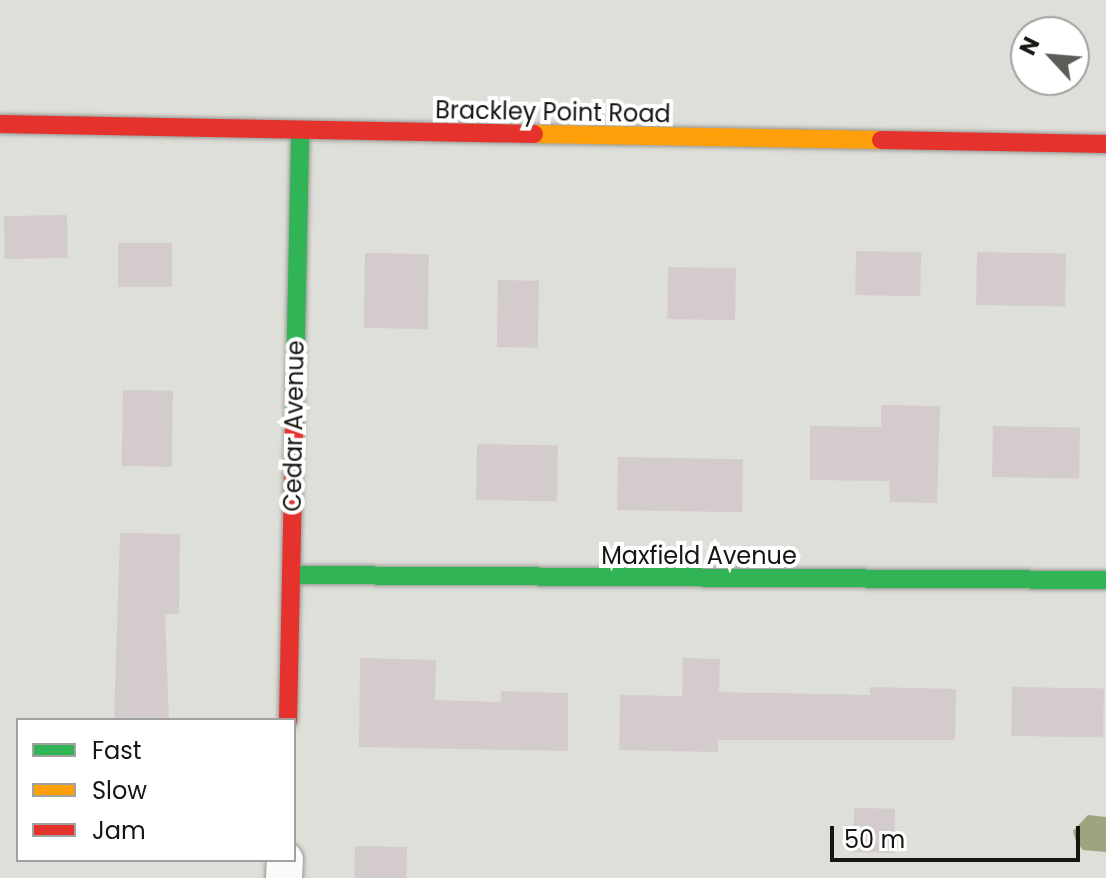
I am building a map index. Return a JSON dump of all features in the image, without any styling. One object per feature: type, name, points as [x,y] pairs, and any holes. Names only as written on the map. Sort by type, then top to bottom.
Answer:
[{"type":"street","name":"Brackley Point Road","points":[[0,124],[300,132],[1106,144]]},
{"type":"street","name":"Cedar Avenue","points":[[288,718],[300,132]]},
{"type":"street","name":"Maxfield Avenue","points":[[292,575],[479,580],[1106,580]]},
{"type":"shaded area","points":[[1088,815],[1106,817],[1106,852],[1083,850],[1076,842],[1073,831]]},
{"type":"building","points":[[67,215],[68,258],[5,259],[4,216]]},
{"type":"building","points":[[118,243],[172,243],[172,287],[118,287]]},
{"type":"building","points":[[856,251],[921,252],[920,296],[855,295]]},
{"type":"building","points":[[977,252],[1066,254],[1065,307],[976,305]]},
{"type":"building","points":[[365,253],[429,254],[428,329],[364,328]]},
{"type":"building","points":[[668,267],[736,268],[735,320],[667,319]]},
{"type":"building","points":[[498,280],[539,281],[538,348],[497,347]]},
{"type":"building","points":[[123,390],[173,391],[172,467],[122,466]]},
{"type":"building","points":[[881,405],[940,406],[937,503],[890,502],[889,481],[810,480],[810,426],[881,427]]},
{"type":"building","points":[[993,426],[1080,428],[1079,479],[992,477]]},
{"type":"building","points":[[477,444],[558,445],[557,501],[476,500]]},
{"type":"building","points":[[618,457],[743,459],[742,512],[617,510]]},
{"type":"building","points":[[120,533],[180,534],[179,614],[165,614],[169,718],[114,718]]},
{"type":"building","points":[[360,658],[436,660],[435,700],[501,702],[501,691],[568,693],[568,751],[359,747]]},
{"type":"building","points":[[683,658],[720,659],[719,692],[870,695],[870,687],[956,689],[955,740],[718,740],[718,752],[619,750],[620,695],[682,696]]},
{"type":"building","points":[[1012,687],[1104,689],[1103,738],[1011,736]]},
{"type":"building","points":[[854,808],[895,809],[894,853],[853,852]]},
{"type":"building","points":[[355,846],[407,847],[406,878],[354,878]]},
{"type":"traffic: fast","points":[[294,429],[300,132]]},
{"type":"traffic: fast","points":[[292,575],[1106,580]]},
{"type":"traffic: slow","points":[[534,134],[881,140]]},
{"type":"traffic: jam","points":[[0,124],[534,134]]},
{"type":"traffic: jam","points":[[881,140],[1106,144]]},
{"type":"traffic: jam","points":[[288,718],[294,429]]}]
